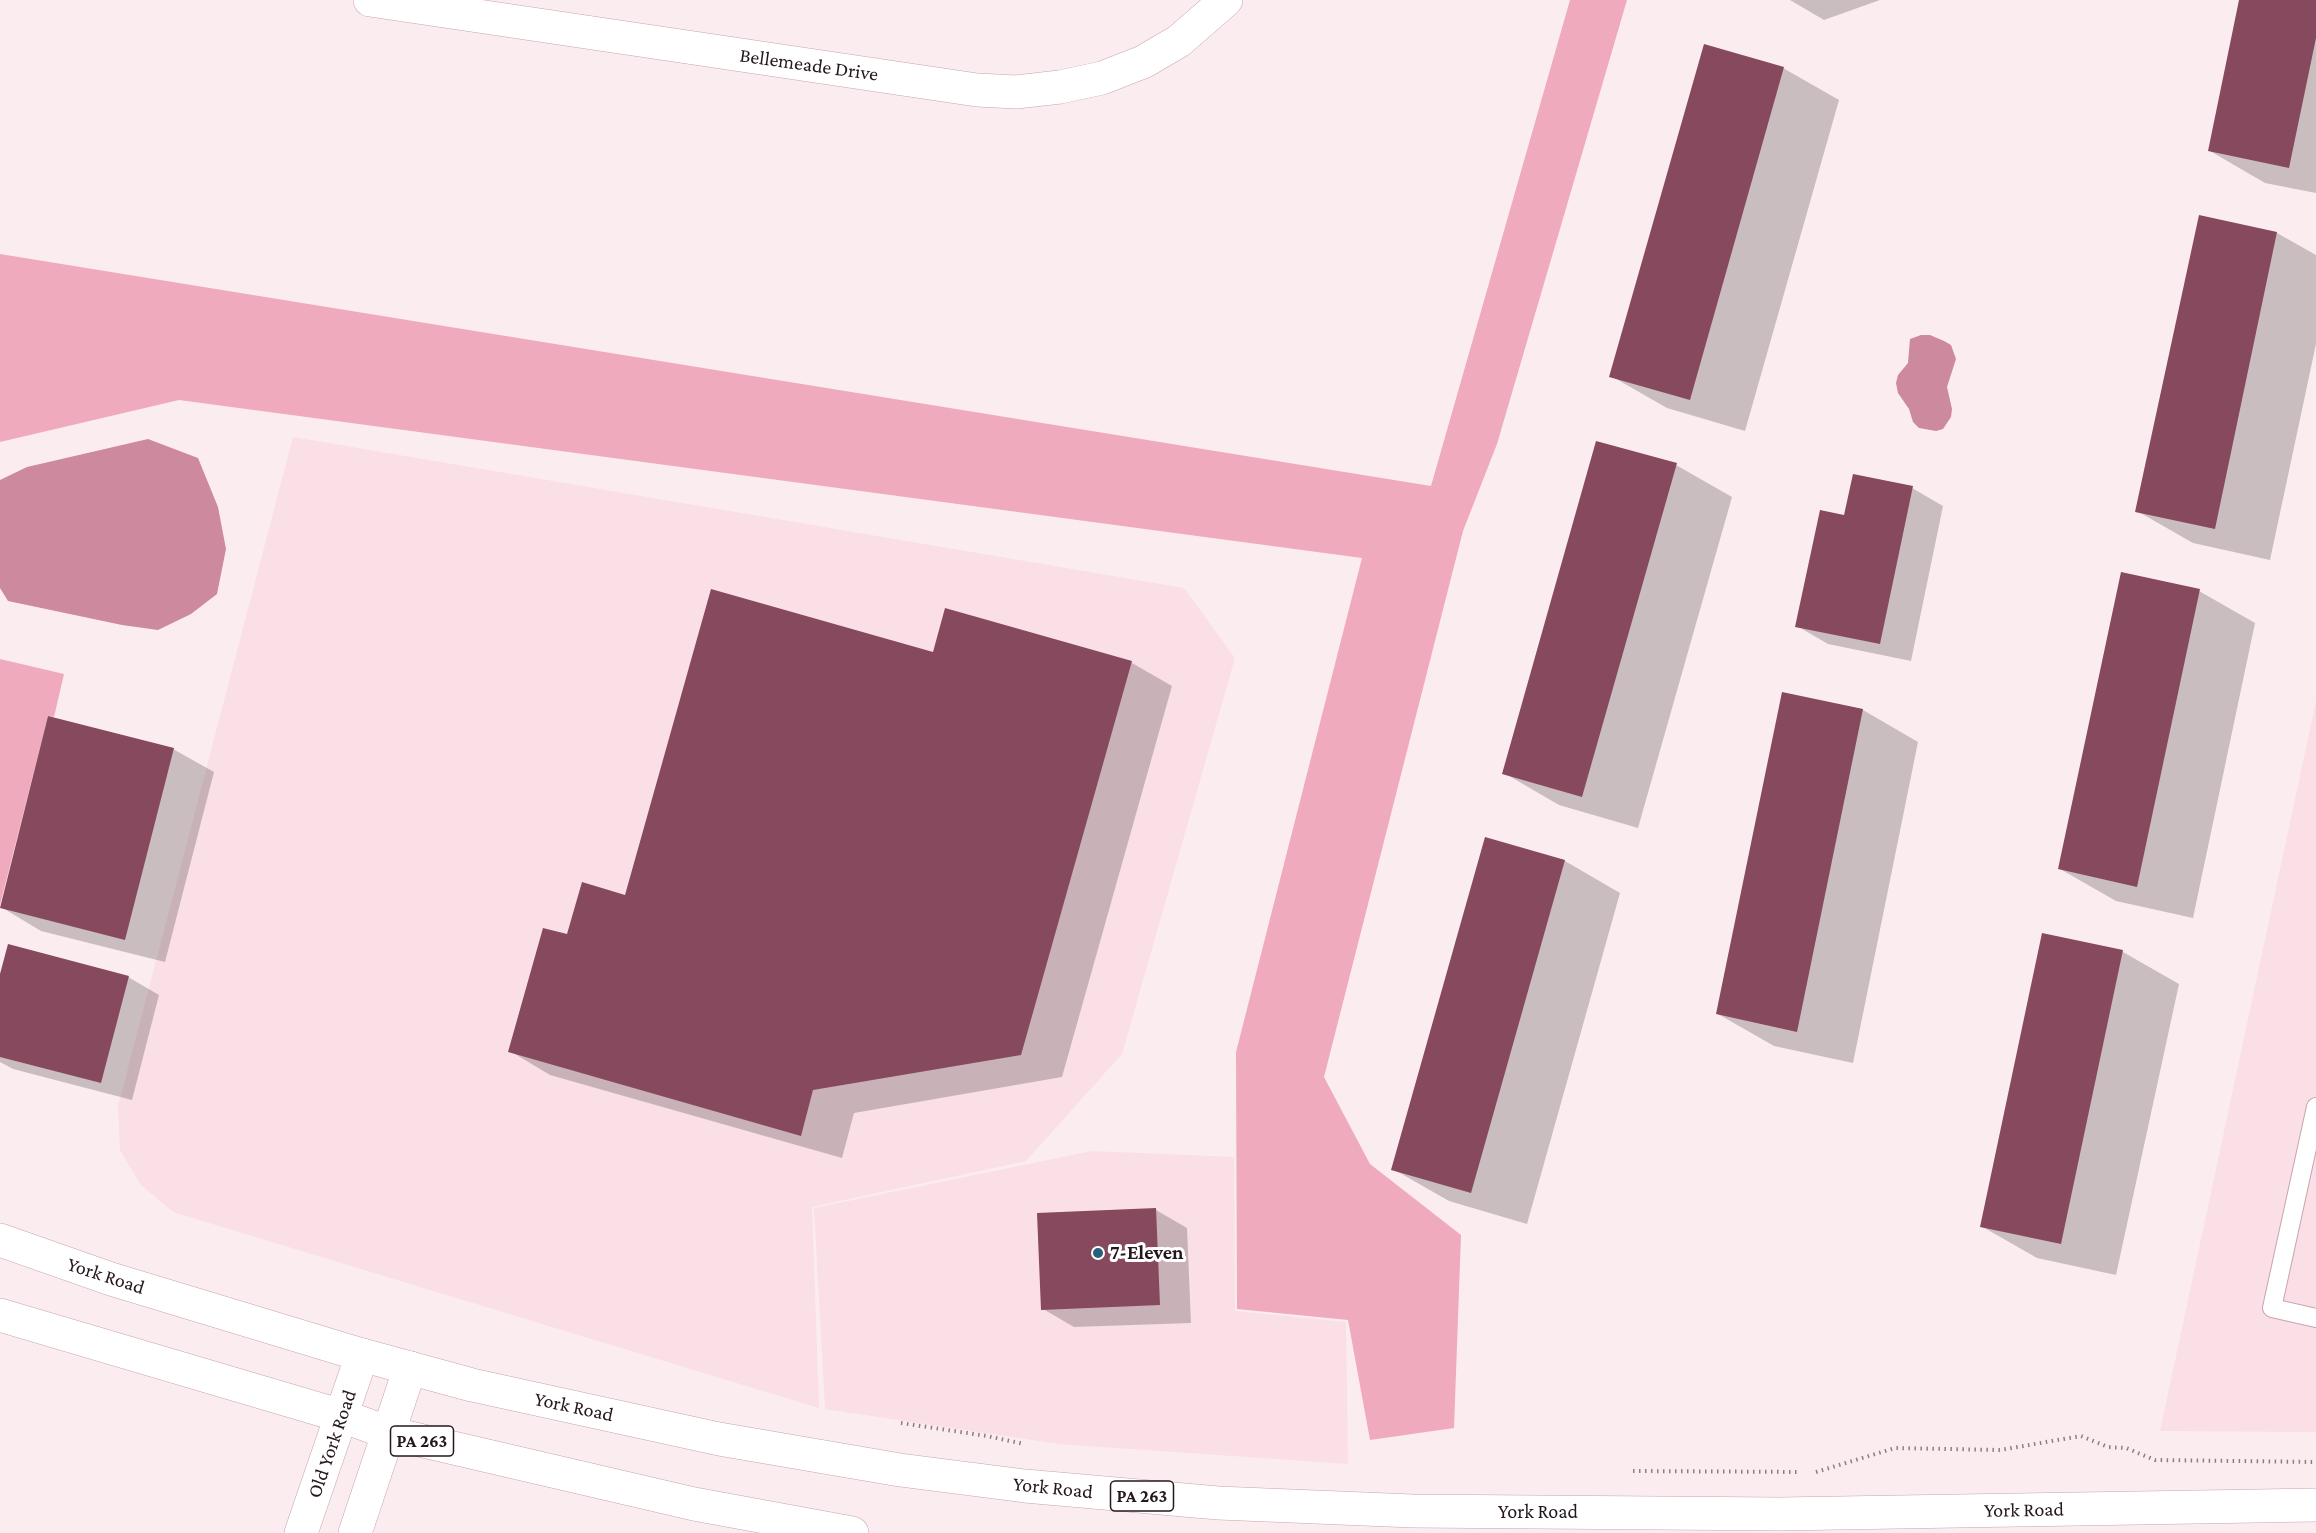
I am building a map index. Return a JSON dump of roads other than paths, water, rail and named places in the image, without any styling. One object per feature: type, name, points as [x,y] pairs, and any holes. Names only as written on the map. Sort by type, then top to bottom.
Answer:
[{"type":"main road","name":"Bellemeade Drive","points":[[370,0],[977,90],[1016,92],[1060,87],[1102,78],[1143,62],[1179,41],[1226,0]]},
{"type":"main road","name":"York Road","points":[[0,1240],[111,1279],[362,1355],[472,1385],[719,1439],[900,1470],[1025,1486],[1218,1503],[1413,1511],[1545,1522],[1780,1514],[1871,1522],[2316,1505]]},
{"type":"main road","name":"PA 263","points":[[0,1315],[342,1416],[389,1433],[694,1504],[852,1533]]},
{"type":"main road","name":"Old York Road","points":[[301,1533],[362,1355]]},
{"type":"main road","points":[[356,1533],[410,1368]]},
{"type":"lane","points":[[2316,1107],[2272,1308],[2316,1318]]},
{"type":"place","name":"7-Eleven","points":[[1098,1253]]}]
